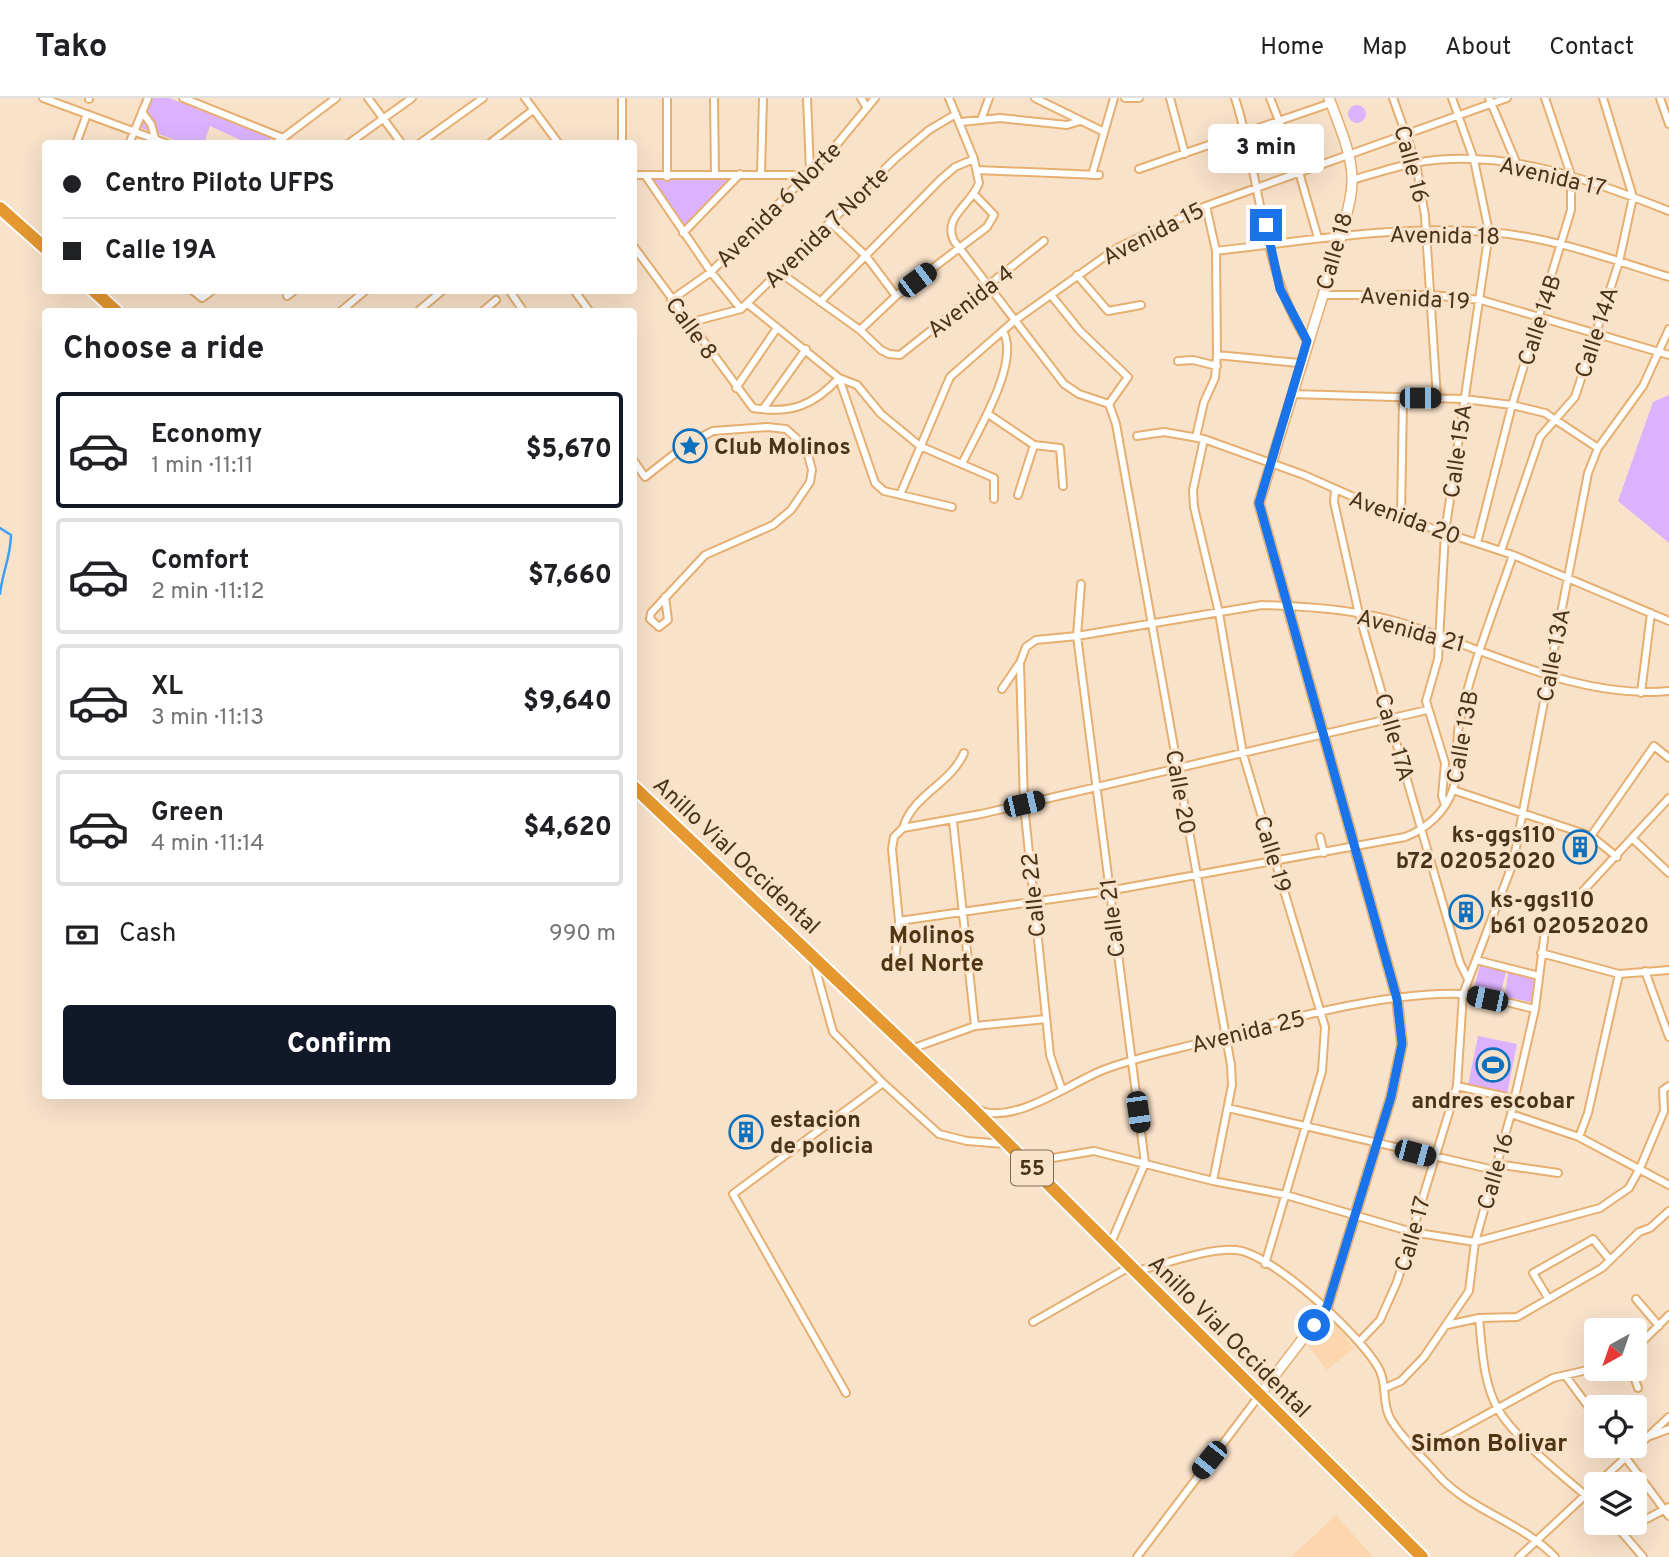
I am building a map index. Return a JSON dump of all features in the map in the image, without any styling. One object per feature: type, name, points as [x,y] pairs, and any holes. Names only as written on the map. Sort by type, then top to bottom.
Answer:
[{"type":"highway","points":[[0,208],[42,245]]},
{"type":"highway","points":[[97,294],[113,308]]},
{"type":"highway","name":"Anillo Vial Occidental","points":[[637,790],[812,953],[971,1107],[1422,1557]]},
{"type":"street","points":[[43,98],[159,140]]},
{"type":"street","points":[[131,140],[148,98]]},
{"type":"street","points":[[183,98],[283,138]]},
{"type":"street","points":[[280,140],[336,98]]},
{"type":"street","points":[[368,98],[399,140]]},
{"type":"street","points":[[354,140],[412,98]]},
{"type":"street","points":[[425,140],[483,98]]},
{"type":"street","points":[[525,98],[556,140]]},
{"type":"street","points":[[622,98],[622,140]]},
{"type":"street","points":[[667,98],[667,177]]},
{"type":"street","points":[[714,98],[715,175]]},
{"type":"street","points":[[761,174],[762,98]]},
{"type":"street","points":[[637,176],[808,173],[807,98]]},
{"type":"street","points":[[861,98],[867,108]]},
{"type":"street","name":"Avenida 6 Norte","points":[[671,300],[710,272],[808,173],[875,98]]},
{"type":"street","points":[[949,98],[961,122],[979,183],[950,226],[950,234],[1064,384],[1079,394],[1108,404],[1128,377],[1080,331],[1051,295]]},
{"type":"street","points":[[981,120],[989,98]]},
{"type":"street","points":[[1035,98],[1102,131]]},
{"type":"street","points":[[977,170],[1095,175],[1102,131],[1114,98]]},
{"type":"street","points":[[1125,98],[1139,98]]},
{"type":"street","points":[[1170,98],[1185,154]]},
{"type":"street","points":[[1235,98],[1246,133],[1280,289],[1307,341]]},
{"type":"street","points":[[1270,98],[1299,173],[1318,238]]},
{"type":"street","name":"Calle 16","points":[[1393,98],[1416,163],[1427,231],[1437,398]]},
{"type":"street","name":"Calle 15A","points":[[1445,804],[1442,796],[1445,763],[1427,710],[1427,694],[1438,659],[1445,533],[1489,232],[1474,160],[1452,98]]},
{"type":"street","name":"Avenida 15","points":[[900,495],[950,377],[1014,321],[1128,241],[1206,206],[1459,115],[1490,101],[1507,98]]},
{"type":"street","name":"Calle 14B","points":[[1477,544],[1512,405],[1571,210],[1570,175],[1545,98]]},
{"type":"street","name":"Calle 14A","points":[[1501,551],[1540,437],[1553,418],[1575,397],[1619,262],[1633,197],[1603,98]]},
{"type":"street","points":[[1660,98],[1669,124]]},
{"type":"street","points":[[1139,169],[1330,101]]},
{"type":"street","name":"Calle 18","points":[[1259,1396],[1327,1307],[1391,1097],[1402,1044],[1397,999],[1285,606],[1259,503],[1299,363],[1340,237],[1352,180],[1348,154],[1330,101]]},
{"type":"street","points":[[1490,101],[1516,162]]},
{"type":"street","points":[[494,140],[533,110]]},
{"type":"street","points":[[142,113],[151,124],[155,138]]},
{"type":"street","points":[[78,140],[88,114]]},
{"type":"street","name":"Avenida 7 Norte","points":[[745,307],[913,142],[956,114]]},
{"type":"street","points":[[961,122],[1000,118],[1067,125],[1080,121]]},
{"type":"street","points":[[820,302],[949,173],[974,159]]},
{"type":"street","name":"Avenida 17","points":[[1352,180],[1416,163],[1474,160],[1516,162],[1570,175],[1669,211]]},
{"type":"street","points":[[683,233],[740,174]]},
{"type":"street","points":[[645,175],[710,272],[745,307],[806,349],[839,378],[857,385],[881,414],[920,446],[993,478],[994,499]]},
{"type":"street","points":[[779,272],[860,330],[896,296],[992,220],[991,209],[974,194]]},
{"type":"street","points":[[1200,438],[1217,366],[1216,251],[1206,206]]},
{"type":"street","points":[[830,222],[866,256],[896,296]]},
{"type":"street","name":"Avenida 18","points":[[1216,251],[1318,238],[1427,231],[1489,232],[1562,245],[1669,277]]},
{"type":"street","name":"Avenida 4","points":[[860,330],[881,350],[895,356],[906,353],[1044,241]]},
{"type":"street","name":"Calle 8","points":[[637,251],[736,388],[753,408],[762,409]]},
{"type":"street","points":[[1077,275],[1108,311],[1141,305]]},
{"type":"street","points":[[421,308],[438,294]]},
{"type":"street","name":"Avenida 19","points":[[1322,295],[1431,295],[1481,300],[1669,355]]},
{"type":"street","points":[[487,308],[496,300]]},
{"type":"street","points":[[688,323],[745,307]]},
{"type":"street","points":[[736,388],[777,328]]},
{"type":"street","name":"Calle 13A","points":[[1462,994],[1513,863],[1521,810],[1550,675],[1588,473],[1598,449],[1643,386],[1669,328]]},
{"type":"street","points":[[962,464],[998,391],[1008,345],[1003,331]]},
{"type":"street","points":[[806,349],[762,409],[778,411],[817,400],[839,378]]},
{"type":"street","points":[[1217,355],[1299,363]]},
{"type":"street","points":[[1178,361],[1194,360],[1217,366]]},
{"type":"street","points":[[839,378],[875,483],[884,491],[952,507]]},
{"type":"street","points":[[1290,394],[1464,399],[1512,405],[1536,410],[1553,418],[1598,449]]},
{"type":"street","points":[[1401,518],[1403,398]]},
{"type":"street","name":"Calle 20","points":[[1108,404],[1116,424],[1232,1085],[1213,1181]]},
{"type":"street","points":[[988,414],[1034,445],[1060,448],[1063,486]]},
{"type":"street","points":[[637,465],[645,477],[685,446],[713,431],[767,427],[786,429],[806,447],[812,470],[810,482],[802,496],[784,517],[757,534],[705,555],[651,613],[650,619],[659,627],[668,620],[666,597]]},
{"type":"street","name":"Avenida 20","points":[[1137,436],[1153,431],[1200,438],[1270,463],[1401,518],[1513,555],[1669,621]]},
{"type":"street","name":"Calle 19","points":[[1200,438],[1193,490],[1194,507],[1219,612],[1244,754],[1321,1013],[1326,1045],[1322,1071],[1265,1264]]},
{"type":"street","points":[[1018,495],[1034,445]]},
{"type":"street","name":"Calle 17A","points":[[1335,491],[1334,502],[1359,614],[1460,963],[1468,979]]},
{"type":"street","name":"Calle 13B","points":[[1421,831],[1445,804],[1453,790],[1460,724],[1481,649],[1513,555]]},
{"type":"street","name":"Calle 21","points":[[1081,584],[1077,636],[1099,788],[1108,891],[1145,1163]]},
{"type":"street","name":"Avenida 21","points":[[1026,647],[1036,640],[1077,636],[1262,606],[1285,606],[1393,620],[1550,675],[1640,693],[1669,691]]},
{"type":"street","points":[[1640,693],[1651,614]]},
{"type":"street","name":"Calle 22","points":[[1026,647],[1020,663],[1024,804],[1050,1055],[1062,1090]]},
{"type":"street","points":[[1002,689],[1020,663]]},
{"type":"street","points":[[903,828],[953,821],[1244,754],[1390,716],[1427,710]]},
{"type":"street","points":[[1591,836],[1654,746],[1669,758]]},
{"type":"street","points":[[895,962],[899,921],[892,849],[894,837],[903,828],[906,817],[918,800],[954,772],[964,753]]},
{"type":"street","points":[[1453,790],[1521,810],[1591,836],[1616,857]]},
{"type":"street","points":[[1571,904],[1669,798]]},
{"type":"street","points":[[953,821],[975,1026]]},
{"type":"street","points":[[899,921],[1108,891],[1276,863],[1405,837],[1421,831]]},
{"type":"street","points":[[1320,837],[1324,852]]},
{"type":"street","points":[[1633,839],[1669,873]]},
{"type":"street","name":"Calle 16","points":[[1385,1388],[1401,1381],[1424,1357],[1469,1291],[1475,1242],[1515,1099],[1535,1009],[1546,923]]},
{"type":"street","name":"Anillo Vial Occidental","points":[[812,953],[832,1032],[883,1083],[939,1134],[967,1141],[1008,1144]]},
{"type":"street","points":[[1541,953],[1619,974],[1669,970]]},
{"type":"street","points":[[1476,960],[1539,976]]},
{"type":"street","points":[[1645,971],[1669,1037]]},
{"type":"street","points":[[1579,1137],[1588,1113],[1619,974]]},
{"type":"street","name":"Avenida 25","points":[[971,1107],[986,1114],[1005,1112],[1034,1104],[1102,1070],[1130,1061],[1321,1013],[1397,999],[1462,994],[1535,1009]]},
{"type":"street","name":"Calle 17","points":[[1360,1341],[1380,1320],[1388,1306],[1457,1086],[1462,994]]},
{"type":"street","points":[[911,1049],[975,1026],[1046,1019]]},
{"type":"street","points":[[846,1393],[733,1194],[883,1083]]},
{"type":"street","points":[[1457,1086],[1515,1099]]},
{"type":"street","points":[[1027,1163],[1094,1151],[1213,1181],[1286,1195],[1412,1232],[1475,1242],[1601,1208],[1629,1188],[1664,1111],[1662,1090],[1669,1086]]},
{"type":"street","points":[[1228,1108],[1434,1158],[1558,1173]]},
{"type":"street","points":[[1511,1114],[1579,1137],[1669,1185]]},
{"type":"street","points":[[1110,1245],[1145,1163]]},
{"type":"street","points":[[1447,1325],[1479,1318],[1517,1317],[1602,1268],[1639,1232],[1650,1228],[1669,1211]]},
{"type":"street","points":[[1548,1298],[1533,1273],[1593,1239],[1610,1260]]},
{"type":"street","points":[[1033,1322],[1134,1268],[1223,1250],[1237,1250],[1265,1264],[1327,1307],[1360,1341],[1381,1372],[1390,1418],[1453,1492],[1536,1540],[1555,1557]]},
{"type":"street","points":[[1636,1299],[1658,1326]]},
{"type":"street","points":[[1647,1337],[1669,1315]]},
{"type":"street","points":[[1479,1318],[1488,1382],[1498,1409],[1538,1453],[1584,1494],[1519,1557]]},
{"type":"street","points":[[1418,1452],[1553,1378],[1584,1371]]},
{"type":"street","points":[[1565,1375],[1584,1401]]},
{"type":"street","points":[[1636,1381],[1638,1388]]},
{"type":"street","points":[[1138,1557],[1259,1396]]},
{"type":"street","points":[[1648,1436],[1669,1417]]},
{"type":"street","points":[[1648,1436],[1669,1429]]},
{"type":"street","points":[[1609,1472],[1625,1458]]},
{"type":"street","points":[[1627,1458],[1668,1511],[1647,1521]]},
{"type":"street","points":[[1625,1535],[1643,1557]]},
{"type":"shaded area","points":[[146,98],[169,98],[273,137],[270,140],[240,140],[210,126],[205,140],[176,140],[136,126]]},
{"type":"shaded area","points":[[1357,105],[1363,108],[1366,114],[1363,120],[1357,123],[1351,120],[1348,114],[1351,108]]},
{"type":"shaded area","points":[[734,177],[684,228],[653,180]]},
{"type":"shaded area","points":[[1669,395],[1669,543],[1618,501],[1653,402]]},
{"type":"shaded area","points":[[1480,965],[1506,972],[1500,996],[1474,989]]},
{"type":"shaded area","points":[[1508,973],[1535,977],[1531,1002],[1505,997]]},
{"type":"shaded area","name":"andres escobar","points":[[1478,1036],[1517,1044],[1507,1094],[1468,1085]]},
{"type":"shaded area","points":[[1331,1317],[1354,1348],[1327,1370],[1305,1342]]},
{"type":"shaded area","points":[[1336,1515],[1373,1557],[1291,1557]]},
{"type":"waterway","points":[[0,528],[11,535],[0,594]]},
{"type":"place","name":"Club Molinos","points":[[690,446]]},
{"type":"place","name":"ks-ggs110 b72 02052020","points":[[1580,847]]},
{"type":"place","name":"ks-ggs110 b61 02052020","points":[[1466,912]]},
{"type":"place","name":"andres escobar","points":[[1493,1065]]},
{"type":"place","name":"estacion de policia","points":[[746,1132]]},
{"type":"district","name":"Molinos del Norte","points":[[932,949]]},
{"type":"district","name":"Simon Bolivar","points":[[1489,1443]]},
{"type":"route","points":[[1266,225],[1280,289],[1294,321],[1307,341],[1259,495],[1259,503],[1292,632],[1397,999],[1402,1044],[1391,1097],[1327,1307],[1314,1325]]}]
